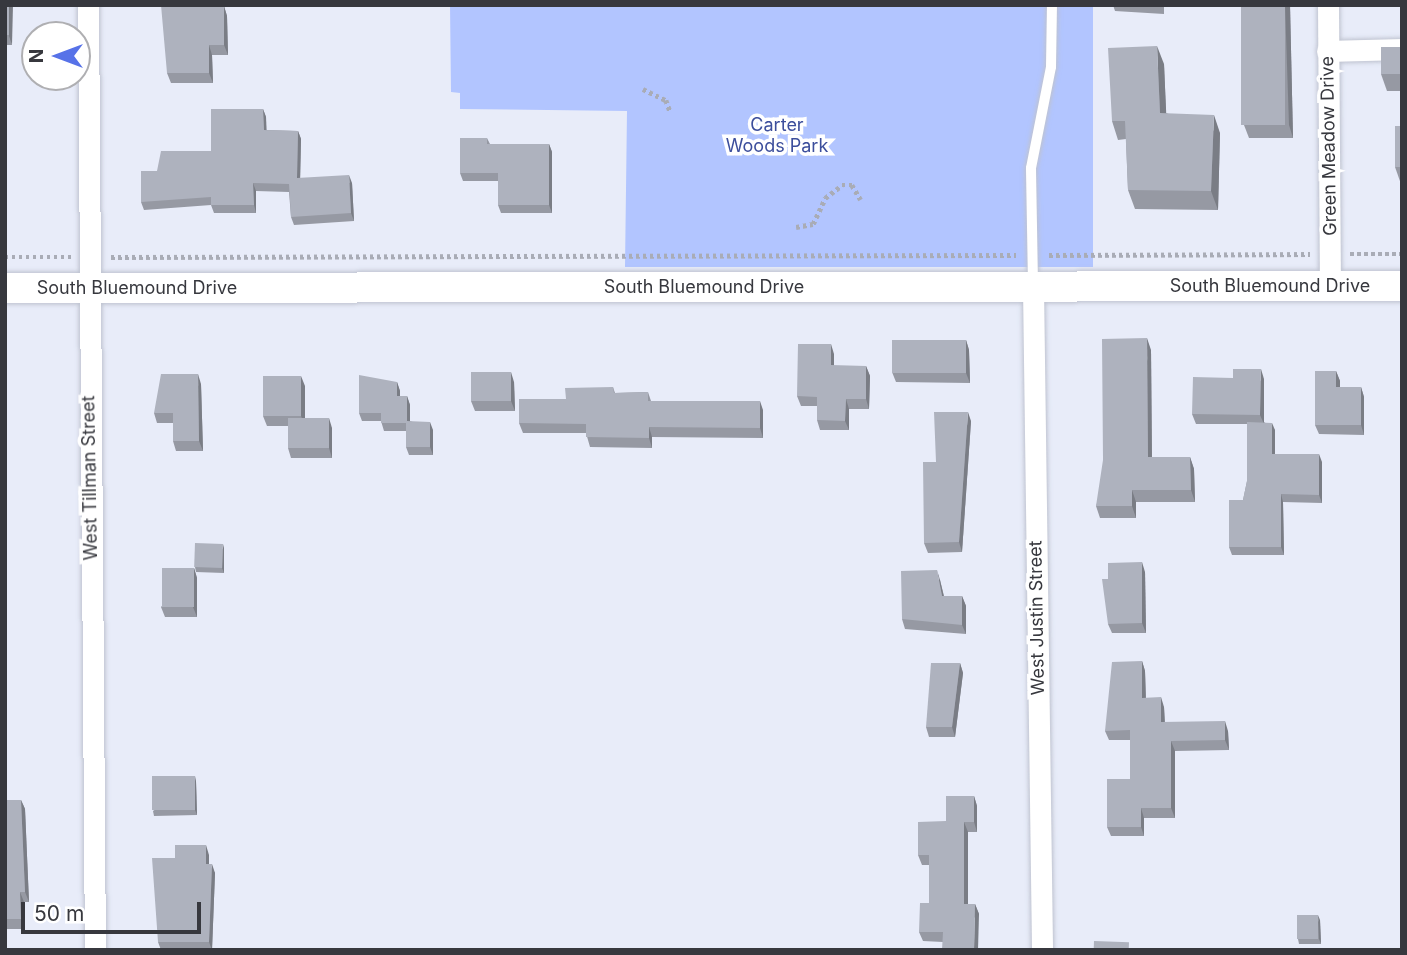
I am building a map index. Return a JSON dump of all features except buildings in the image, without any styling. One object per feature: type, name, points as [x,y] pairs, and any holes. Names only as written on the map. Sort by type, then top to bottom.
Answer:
[{"type":"main road","name":"South Bluemound Drive","points":[[5,288],[1402,286]]},
{"type":"street","name":"West Tillman Street","points":[[89,5],[88,288],[95,950]]},
{"type":"street","name":"Green Meadow Drive","points":[[1328,5],[1330,287]]},
{"type":"street","points":[[1327,51],[1402,49]]},
{"type":"street","name":"West Justin Street","points":[[1033,286],[1042,950]]},
{"type":"lane","points":[[1033,286],[1031,168],[1051,67],[1052,5]]},
{"type":"path","points":[[643,89],[666,100],[670,111]]},
{"type":"path","points":[[796,228],[813,224],[825,198],[842,185],[852,184],[862,200]]},
{"type":"path","points":[[5,257],[1402,254]]},
{"type":"green space","name":"Carter Woods Park","points":[[450,5],[1093,5],[1093,267],[625,267],[627,111],[460,109],[460,93],[451,92]]}]
